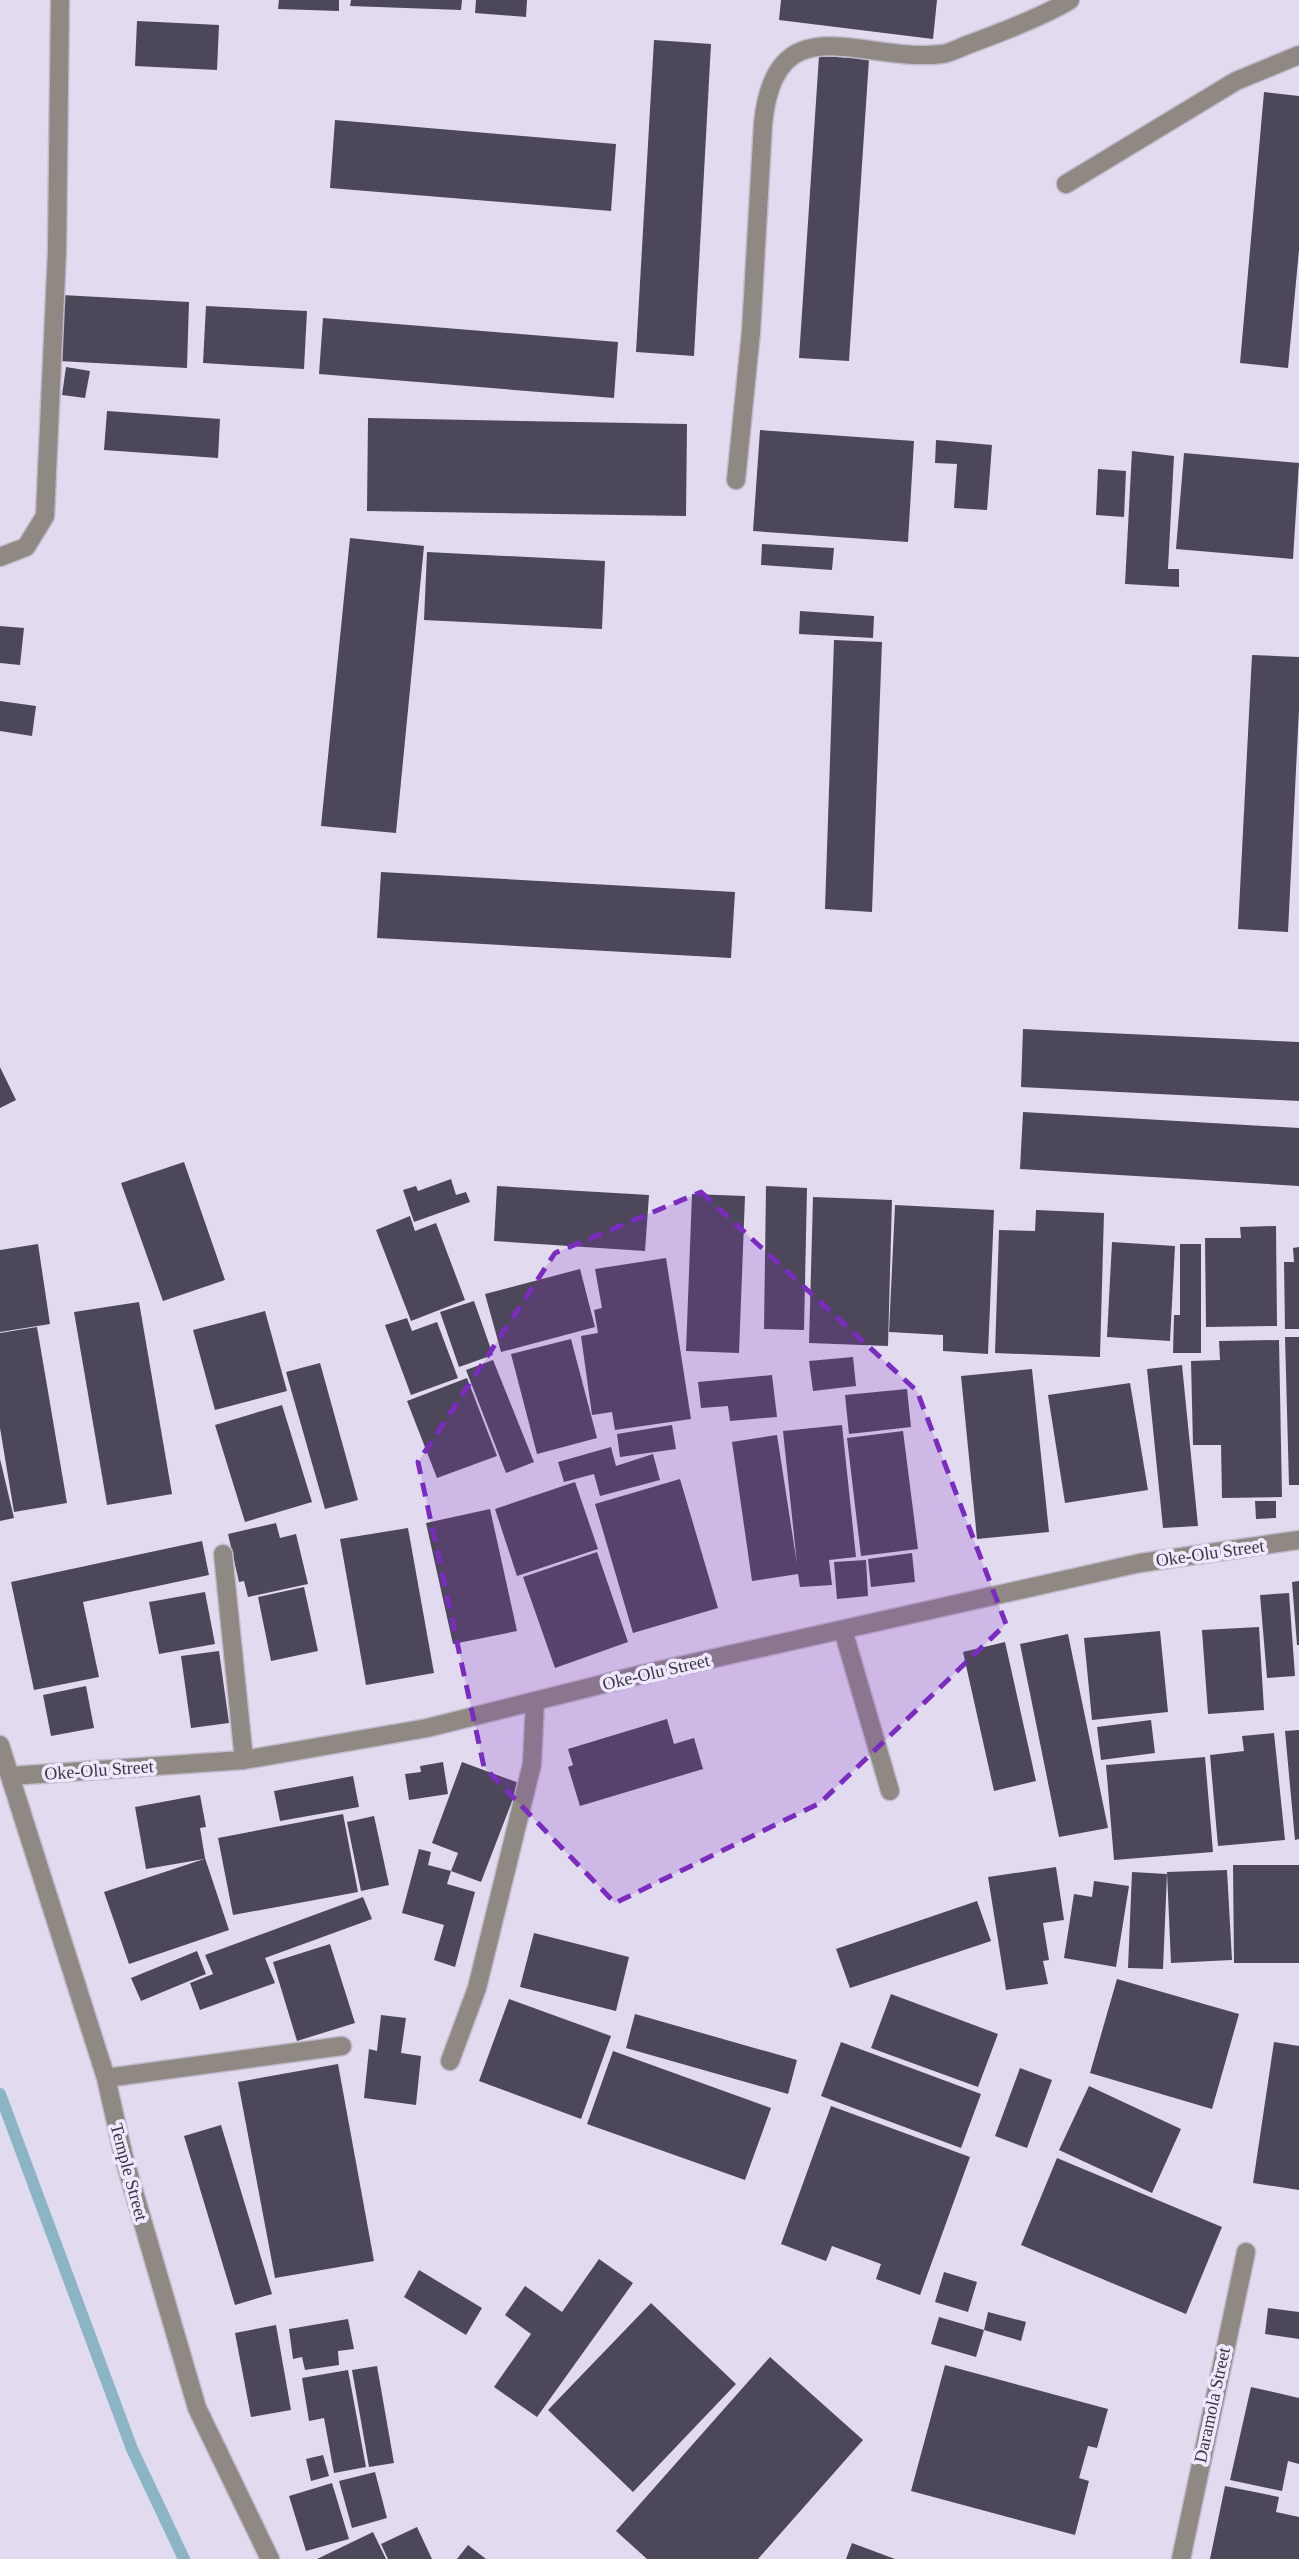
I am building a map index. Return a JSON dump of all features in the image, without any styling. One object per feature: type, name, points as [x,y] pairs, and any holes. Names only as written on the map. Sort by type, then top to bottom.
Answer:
[{"type":"street","points":[[0,557],[26,547],[46,516],[57,251],[60,0]]},
{"type":"street","points":[[736,480],[751,332],[765,101],[776,71],[792,55],[814,46],[943,54],[1070,0]]},
{"type":"street","points":[[1066,184],[1236,81],[1299,55]]},
{"type":"street","name":"Oke-Olu Street","points":[[10,1776],[244,1760],[427,1728],[639,1675],[1140,1563],[1299,1540]]},
{"type":"street","points":[[223,1554],[244,1760]]},
{"type":"street","points":[[843,1630],[890,1791]]},
{"type":"street","points":[[450,2061],[477,1988],[532,1764],[535,1701]]},
{"type":"street","name":"Temple Street","points":[[0,1745],[106,2078],[124,2158],[197,2408],[270,2559]]},
{"type":"street","points":[[106,2078],[342,2046]]},
{"type":"street","name":"Daramola Street","points":[[1181,2559],[1246,2252]]},
{"type":"highlighted area","points":[[701,1192],[917,1391],[1006,1624],[820,1803],[615,1903],[484,1767],[418,1462],[555,1253]]},
{"type":"building","points":[[279,0],[339,0],[339,11],[278,9]]},
{"type":"building","points":[[351,0],[462,0],[461,10],[350,6]]},
{"type":"building","points":[[476,0],[527,0],[526,17],[475,13]]},
{"type":"building","points":[[781,0],[937,0],[933,39],[779,20]]},
{"type":"building","points":[[137,21],[219,25],[217,70],[135,66]]},
{"type":"building","points":[[654,40],[711,44],[694,356],[636,352]]},
{"type":"building","points":[[819,56],[869,59],[849,361],[799,358]]},
{"type":"building","points":[[1264,92],[1299,96],[1299,250],[1288,368],[1240,363]]},
{"type":"building","points":[[335,120],[616,144],[611,211],[330,188]]},
{"type":"building","points":[[62,295],[189,302],[187,368],[59,361]]},
{"type":"building","points":[[206,306],[307,311],[304,369],[203,363]]},
{"type":"building","points":[[323,318],[618,342],[614,398],[319,374]]},
{"type":"building","points":[[66,367],[90,371],[85,398],[62,395]]},
{"type":"building","points":[[107,411],[220,419],[218,458],[104,450]]},
{"type":"building","points":[[368,418],[687,424],[686,516],[367,511]]},
{"type":"building","points":[[760,430],[914,441],[908,542],[753,531]]},
{"type":"building","points":[[936,440],[992,445],[987,510],[954,508],[957,464],[935,463]]},
{"type":"building","points":[[1132,451],[1174,456],[1168,569],[1179,569],[1179,587],[1125,584]]},
{"type":"building","points":[[1184,453],[1299,463],[1293,559],[1176,549]]},
{"type":"building","points":[[1098,469],[1126,471],[1124,517],[1096,515]]},
{"type":"building","points":[[350,538],[424,546],[396,833],[321,826]]},
{"type":"building","points":[[762,544],[834,548],[832,570],[761,565]]},
{"type":"building","points":[[427,552],[605,561],[602,629],[424,620]]},
{"type":"building","points":[[800,611],[874,616],[873,638],[799,634]]},
{"type":"building","points":[[0,626],[24,628],[20,665],[0,663]]},
{"type":"building","points":[[834,640],[882,642],[872,912],[825,909]]},
{"type":"building","points":[[1252,655],[1299,657],[1288,932],[1238,929]]},
{"type":"building","points":[[0,701],[36,706],[32,736],[0,731]]},
{"type":"building","points":[[381,872],[735,892],[731,958],[377,938]]},
{"type":"building","points":[[1023,1029],[1299,1042],[1299,1101],[1021,1087]]},
{"type":"building","points":[[0,1067],[16,1100],[0,1108]]},
{"type":"building","points":[[1023,1112],[1299,1128],[1299,1186],[1020,1169]]},
{"type":"building","points":[[184,1162],[225,1280],[163,1301],[121,1183]]},
{"type":"building","points":[[451,1179],[456,1195],[466,1192],[470,1202],[414,1222],[403,1190],[416,1186],[418,1191]]},
{"type":"building","points":[[497,1186],[649,1195],[645,1251],[494,1241]]},
{"type":"building","points":[[766,1186],[807,1188],[804,1330],[764,1329]]},
{"type":"building","points":[[692,1194],[745,1196],[739,1353],[686,1351]]},
{"type":"building","points":[[813,1197],[892,1200],[888,1346],[809,1343]]},
{"type":"building","points":[[895,1205],[994,1210],[988,1354],[943,1351],[943,1335],[889,1332]]},
{"type":"building","points":[[1036,1210],[1104,1213],[1100,1357],[995,1353],[999,1230],[1035,1231]]},
{"type":"building","points":[[410,1216],[415,1231],[436,1223],[465,1300],[411,1321],[376,1230]]},
{"type":"building","points":[[1276,1226],[1277,1326],[1206,1327],[1205,1238],[1241,1238],[1240,1227]]},
{"type":"building","points":[[1112,1242],[1175,1246],[1170,1341],[1107,1337]]},
{"type":"building","points":[[38,1244],[50,1324],[0,1332],[0,1250]]},
{"type":"building","points":[[1180,1244],[1201,1244],[1201,1353],[1173,1353],[1174,1315],[1180,1315]]},
{"type":"building","points":[[1299,1247],[1299,1329],[1285,1329],[1284,1262],[1294,1262],[1293,1248]]},
{"type":"building","points":[[666,1258],[691,1419],[615,1430],[612,1412],[592,1415],[581,1336],[598,1333],[594,1310],[602,1308],[595,1269]]},
{"type":"building","points":[[580,1269],[595,1327],[501,1352],[485,1294]]},
{"type":"building","points":[[474,1301],[493,1355],[459,1367],[440,1312]]},
{"type":"building","points":[[139,1302],[172,1494],[107,1505],[74,1312]]},
{"type":"building","points":[[265,1311],[287,1391],[215,1410],[193,1330]]},
{"type":"building","points":[[407,1318],[412,1331],[437,1322],[458,1378],[411,1395],[385,1325]]},
{"type":"building","points":[[37,1327],[67,1503],[14,1512],[0,1428],[0,1333]]},
{"type":"building","points":[[1285,1337],[1299,1337],[1299,1485],[1289,1485]]},
{"type":"building","points":[[571,1339],[597,1438],[537,1454],[511,1354]]},
{"type":"building","points":[[1279,1340],[1282,1497],[1222,1498],[1221,1445],[1193,1445],[1191,1361],[1220,1360],[1219,1341]]},
{"type":"building","points":[[853,1357],[856,1386],[813,1391],[809,1361]]},
{"type":"building","points":[[493,1360],[534,1462],[506,1473],[466,1370]]},
{"type":"building","points":[[320,1363],[358,1500],[325,1509],[286,1372]]},
{"type":"building","points":[[1182,1365],[1198,1526],[1163,1528],[1147,1369]]},
{"type":"building","points":[[1032,1369],[1049,1532],[977,1539],[961,1376]]},
{"type":"building","points":[[772,1375],[777,1417],[730,1421],[728,1406],[701,1408],[698,1382]]},
{"type":"building","points":[[467,1378],[497,1456],[437,1478],[407,1401]]},
{"type":"building","points":[[1130,1383],[1148,1490],[1065,1503],[1048,1395]]},
{"type":"building","points":[[907,1389],[911,1427],[849,1434],[845,1395]]},
{"type":"building","points":[[282,1405],[312,1502],[245,1522],[215,1425]]},
{"type":"building","points":[[672,1425],[676,1449],[620,1457],[617,1434]]},
{"type":"building","points":[[842,1425],[856,1557],[829,1560],[832,1585],[800,1587],[798,1574],[752,1581],[732,1442],[777,1435],[797,1564],[783,1431]]},
{"type":"building","points":[[903,1431],[918,1549],[861,1556],[847,1438]]},
{"type":"building","points":[[611,1447],[616,1466],[653,1454],[660,1480],[600,1496],[594,1474],[564,1482],[558,1462]]},
{"type":"building","points":[[0,1459],[14,1518],[0,1521]]},
{"type":"building","points":[[680,1479],[718,1608],[633,1633],[595,1504]]},
{"type":"building","points":[[575,1482],[598,1549],[517,1576],[495,1509]]},
{"type":"building","points":[[1255,1501],[1276,1501],[1276,1518],[1256,1519]]},
{"type":"building","points":[[490,1509],[517,1631],[453,1644],[426,1523]]},
{"type":"building","points":[[276,1523],[280,1538],[296,1534],[308,1584],[248,1597],[244,1581],[239,1582],[228,1534]]},
{"type":"building","points":[[408,1528],[434,1673],[366,1685],[340,1539]]},
{"type":"building","points":[[202,1541],[209,1575],[83,1602],[99,1677],[34,1690],[11,1582]]},
{"type":"building","points":[[597,1552],[628,1642],[555,1668],[523,1577]]},
{"type":"building","points":[[912,1553],[915,1582],[871,1587],[868,1559]]},
{"type":"building","points":[[866,1560],[868,1596],[837,1599],[834,1562]]},
{"type":"building","points":[[1299,1581],[1299,1645],[1297,1645],[1292,1582]]},
{"type":"building","points":[[304,1587],[318,1651],[271,1661],[258,1597]]},
{"type":"building","points":[[205,1592],[215,1644],[159,1654],[149,1602]]},
{"type":"building","points":[[1289,1593],[1295,1676],[1267,1678],[1260,1595]]},
{"type":"building","points":[[1259,1627],[1264,1710],[1208,1714],[1202,1630]]},
{"type":"building","points":[[1160,1631],[1168,1712],[1092,1720],[1084,1638]]},
{"type":"building","points":[[1068,1634],[1108,1828],[1059,1837],[1020,1644]]},
{"type":"building","points":[[1005,1642],[1036,1781],[994,1791],[963,1652]]},
{"type":"building","points":[[219,1651],[229,1723],[191,1728],[181,1656]]},
{"type":"building","points":[[86,1686],[94,1728],[51,1736],[43,1695]]},
{"type":"building","points":[[667,1719],[674,1744],[694,1738],[703,1769],[580,1806],[568,1767],[573,1765],[568,1749]]},
{"type":"building","points":[[1151,1720],[1155,1753],[1101,1760],[1097,1727]]},
{"type":"building","points":[[1299,1730],[1299,1839],[1295,1840],[1285,1731]]},
{"type":"building","points":[[1274,1733],[1285,1840],[1218,1846],[1210,1755],[1244,1751],[1242,1736]]},
{"type":"building","points":[[1205,1757],[1213,1852],[1114,1860],[1106,1765]]},
{"type":"building","points":[[443,1762],[448,1794],[409,1800],[405,1774],[421,1772],[420,1766]]},
{"type":"building","points":[[462,1762],[519,1783],[481,1882],[451,1871],[458,1853],[432,1843]]},
{"type":"building","points":[[353,1776],[359,1807],[280,1821],[274,1791]]},
{"type":"building","points":[[200,1795],[206,1827],[200,1828],[205,1858],[229,1930],[129,1964],[104,1892],[204,1859],[146,1869],[135,1807]]},
{"type":"building","points":[[343,1814],[358,1892],[233,1915],[218,1838]]},
{"type":"building","points":[[374,1816],[389,1885],[361,1891],[347,1822]]},
{"type":"building","points":[[419,1849],[431,1852],[428,1865],[451,1871],[447,1884],[475,1892],[455,1967],[434,1960],[444,1925],[402,1913]]},
{"type":"building","points":[[1233,1865],[1299,1865],[1299,1963],[1234,1963]]},
{"type":"building","points":[[1056,1867],[1064,1920],[1043,1923],[1049,1960],[1043,1961],[1048,1984],[1006,1990],[988,1877]]},
{"type":"building","points":[[1227,1870],[1232,1960],[1171,1963],[1167,1872]]},
{"type":"building","points":[[1132,1872],[1167,1874],[1163,1969],[1128,1968]]},
{"type":"building","points":[[1094,1881],[1129,1886],[1116,1967],[1064,1958],[1074,1894],[1092,1897]]},
{"type":"building","points":[[363,1897],[372,1919],[265,1958],[275,1983],[200,2010],[190,1983],[213,1974],[205,1955]]},
{"type":"building","points":[[977,1901],[991,1941],[850,1988],[836,1949]]},
{"type":"building","points":[[534,1933],[629,1957],[616,2011],[520,1987]]},
{"type":"building","points":[[330,1944],[355,2023],[297,2041],[273,1962]]},
{"type":"building","points":[[197,1951],[206,1974],[141,2001],[131,1978]]},
{"type":"building","points":[[1117,1979],[1239,2014],[1212,2109],[1090,2073]]},
{"type":"building","points":[[891,1994],[998,2034],[978,2087],[871,2048]]},
{"type":"building","points":[[509,1999],[611,2036],[581,2119],[479,2081]]},
{"type":"building","points":[[635,2014],[797,2060],[788,2094],[626,2048]]},
{"type":"building","points":[[381,2015],[406,2018],[401,2053],[421,2056],[416,2105],[364,2098],[369,2049],[377,2051]]},
{"type":"building","points":[[841,2042],[981,2094],[961,2148],[821,2096]]},
{"type":"building","points":[[1274,2042],[1299,2046],[1299,2190],[1253,2183]]},
{"type":"building","points":[[613,2051],[771,2108],[745,2180],[587,2124]]},
{"type":"building","points":[[338,2064],[374,2261],[275,2278],[238,2082]]},
{"type":"building","points":[[1020,2068],[1052,2080],[1027,2148],[995,2136]]},
{"type":"building","points":[[1089,2086],[1181,2129],[1152,2193],[1059,2150]]},
{"type":"building","points":[[831,2106],[970,2157],[920,2295],[876,2279],[881,2264],[832,2246],[826,2261],[781,2244]]},
{"type":"building","points":[[221,2125],[272,2294],[235,2305],[184,2136]]},
{"type":"building","points":[[1057,2158],[1222,2227],[1186,2314],[1021,2245]]},
{"type":"building","points":[[599,2259],[633,2283],[537,2417],[494,2387],[531,2334],[505,2315],[525,2286],[562,2312]]},
{"type":"building","points":[[419,2270],[482,2308],[466,2335],[404,2297]]},
{"type":"building","points":[[944,2272],[977,2282],[968,2312],[935,2302]]},
{"type":"building","points":[[651,2303],[736,2384],[633,2492],[548,2410]]},
{"type":"building","points":[[1268,2308],[1299,2312],[1299,2339],[1265,2334]]},
{"type":"building","points":[[988,2312],[1026,2322],[1021,2341],[984,2330]]},
{"type":"building","points":[[939,2317],[984,2330],[976,2357],[931,2344]]},
{"type":"building","points":[[348,2319],[354,2349],[338,2351],[339,2365],[305,2370],[302,2357],[293,2359],[289,2329]]},
{"type":"building","points":[[276,2325],[291,2410],[251,2417],[235,2333]]},
{"type":"building","points":[[770,2357],[863,2440],[758,2559],[647,2559],[616,2531]]},
{"type":"building","points":[[945,2365],[1108,2409],[1097,2448],[1088,2446],[1079,2478],[1089,2481],[1075,2535],[911,2491]]},
{"type":"building","points":[[377,2366],[394,2463],[369,2467],[352,2370]]},
{"type":"building","points":[[348,2370],[366,2467],[334,2473],[324,2418],[309,2421],[302,2378]]},
{"type":"building","points":[[1251,2387],[1299,2398],[1299,2464],[1288,2461],[1282,2491],[1230,2480]]},
{"type":"building","points":[[323,2455],[329,2476],[311,2481],[306,2459]]},
{"type":"building","points":[[375,2472],[387,2518],[352,2528],[339,2481]]},
{"type":"building","points":[[332,2483],[349,2539],[306,2551],[289,2496]]},
{"type":"building","points":[[1225,2486],[1279,2497],[1276,2512],[1299,2517],[1299,2559],[1210,2559]]},
{"type":"building","points":[[417,2527],[432,2559],[388,2559],[381,2544]]},
{"type":"building","points":[[373,2532],[386,2559],[317,2559]]},
{"type":"building","points":[[852,2543],[895,2559],[846,2559]]},
{"type":"building","points":[[468,2545],[486,2559],[457,2559]]},
{"type":"waterway","points":[[0,2094],[132,2449],[184,2559]]}]
